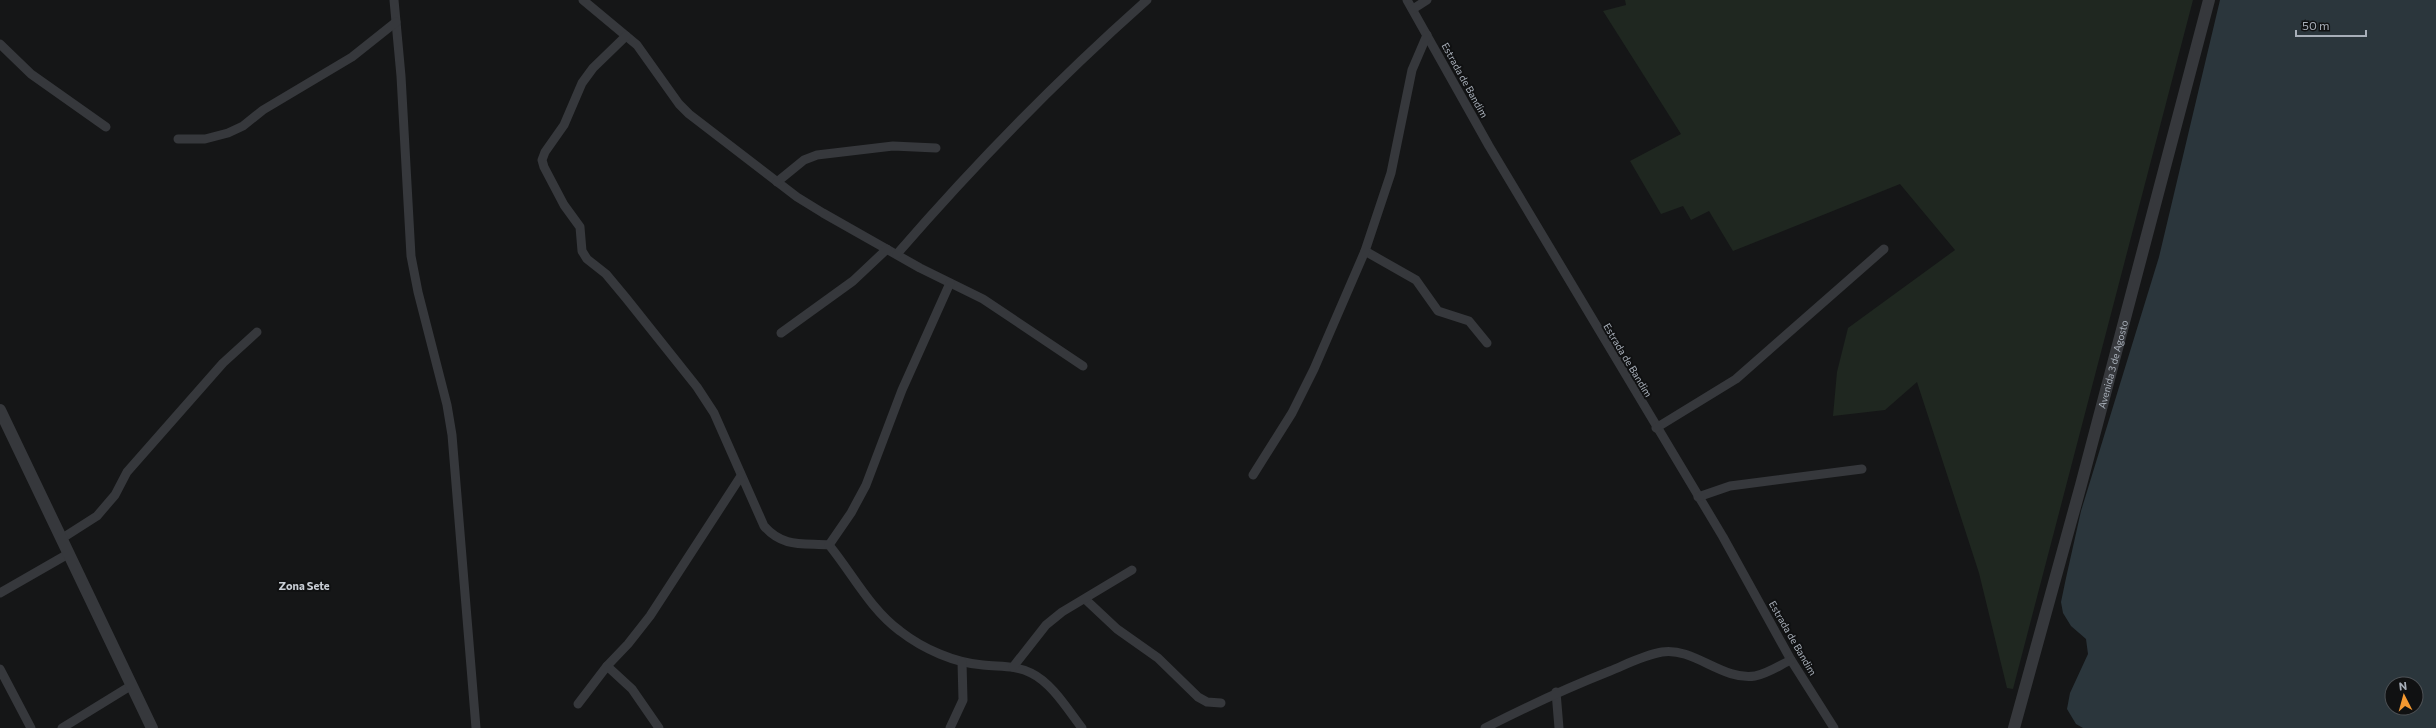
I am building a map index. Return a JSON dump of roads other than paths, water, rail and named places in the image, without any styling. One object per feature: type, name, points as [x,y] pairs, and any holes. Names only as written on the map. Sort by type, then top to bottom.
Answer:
[{"type":"street","points":[[394,0],[411,256],[418,292],[447,405],[452,435],[476,728]]},
{"type":"street","points":[[583,0],[645,53],[679,104],[777,182],[823,213],[886,249],[989,303],[1083,366]]},
{"type":"street","points":[[896,254],[1001,138],[1067,72],[1147,0]]},
{"type":"street","name":"Estrada de Bandim","points":[[1407,0],[1489,146],[1656,428],[1747,578],[1791,660],[1834,728]]},
{"type":"street","points":[[1413,10],[1427,0]]},
{"type":"street","name":"Avenida 3 de Agosto","points":[[2014,728],[2080,492],[2209,0]]},
{"type":"street","points":[[178,139],[205,138],[228,133],[243,126],[263,110],[352,57],[396,22]]},
{"type":"street","points":[[1253,475],[1292,412],[1311,376],[1366,251],[1391,173],[1412,70],[1427,35]]},
{"type":"street","points":[[626,36],[593,68],[582,83],[564,125],[545,152],[542,160],[544,167],[564,205],[580,227],[582,251],[587,258],[606,274],[697,387],[714,413],[740,476],[764,526],[772,536],[782,542],[829,545],[883,616],[900,632],[934,651],[962,662],[1013,666],[1031,673],[1043,681],[1082,728]]},
{"type":"street","points":[[0,44],[31,74],[106,127]]},
{"type":"street","points":[[777,182],[804,160],[817,155],[893,146],[936,148]]},
{"type":"street","points":[[780,333],[853,282],[886,249]]},
{"type":"street","points":[[1656,428],[1736,380],[1884,249]]},
{"type":"street","points":[[1366,251],[1416,280],[1438,311],[1469,321],[1487,343]]},
{"type":"street","points":[[829,545],[851,513],[866,485],[902,390],[950,283]]},
{"type":"street","points":[[61,539],[97,516],[115,495],[127,472],[223,363],[257,332]]},
{"type":"street","points":[[0,410],[152,728]]},
{"type":"street","points":[[1698,497],[1730,486],[1862,469]]},
{"type":"street","points":[[578,704],[607,666],[628,644],[650,616],[740,476]]},
{"type":"street","points":[[0,594],[68,554]]},
{"type":"street","points":[[1013,666],[1046,625],[1062,612],[1132,570]]},
{"type":"street","points":[[1085,599],[1117,629],[1158,658],[1198,697],[1207,702],[1221,703]]},
{"type":"street","points":[[1485,728],[1556,692],[1646,656],[1663,652],[1689,657],[1728,673],[1746,676],[1760,674],[1791,660]]},
{"type":"street","points":[[951,728],[963,700],[962,662]]},
{"type":"street","points":[[607,666],[632,689],[659,728]]},
{"type":"street","points":[[0,669],[2,679],[31,728]]},
{"type":"street","points":[[62,728],[132,685]]},
{"type":"street","points":[[1556,692],[1559,728]]},
{"type":"district","name":"Zona Sete","points":[[304,586]]}]
